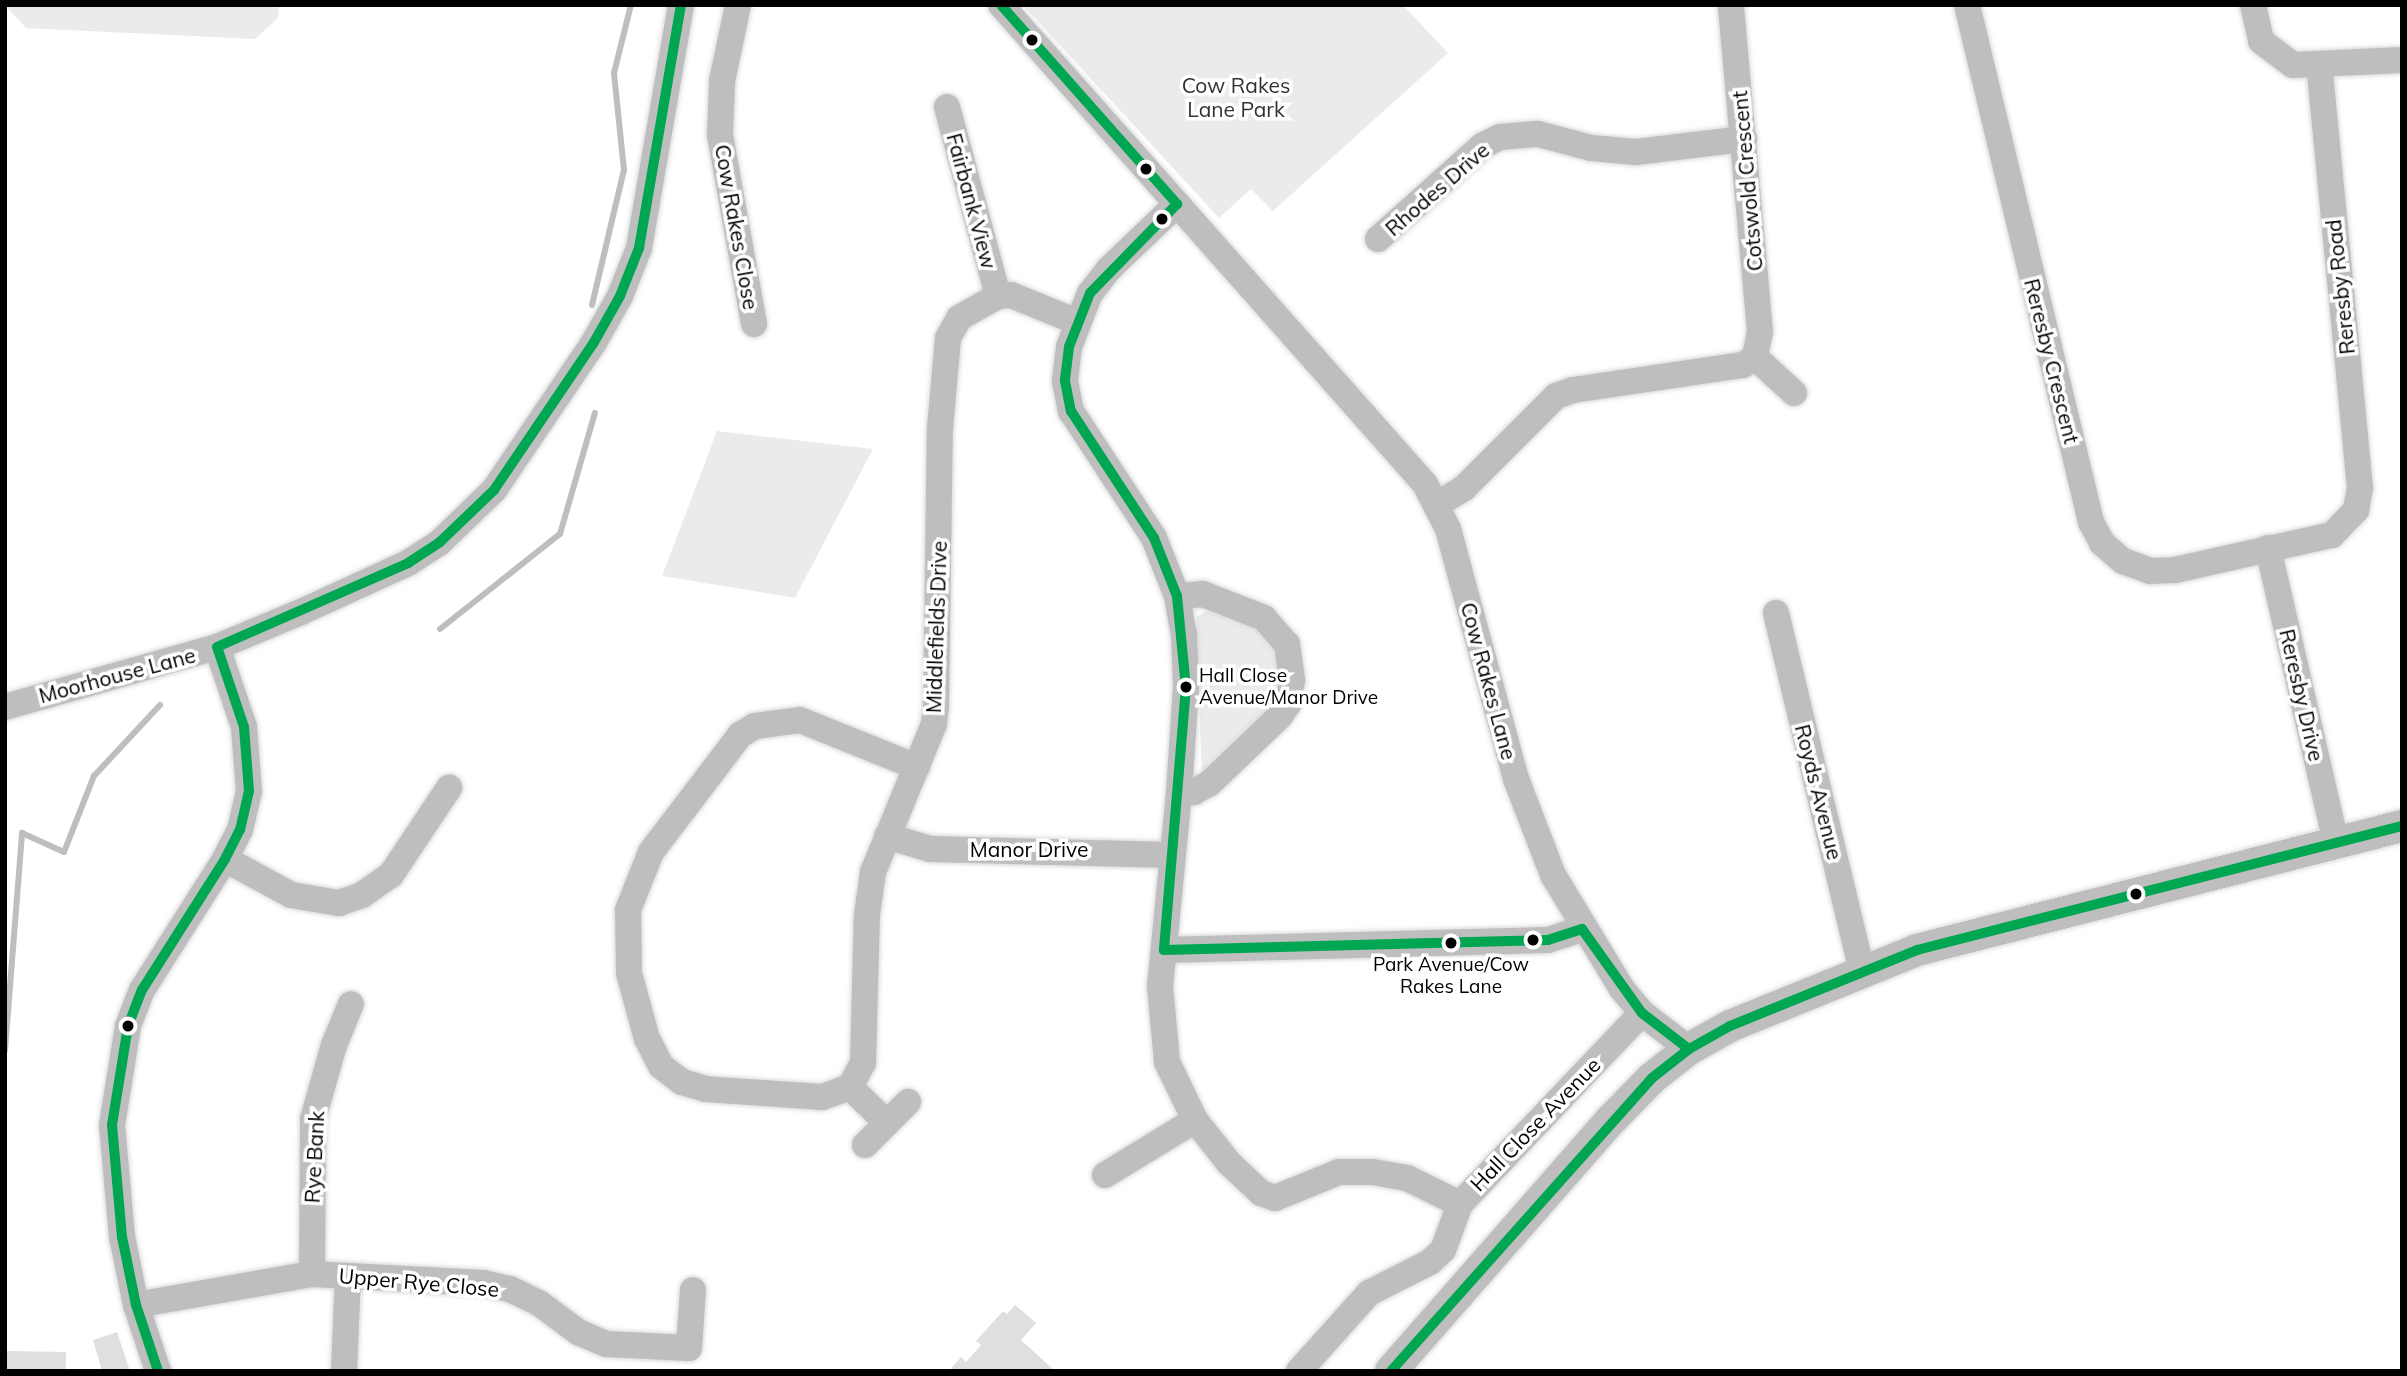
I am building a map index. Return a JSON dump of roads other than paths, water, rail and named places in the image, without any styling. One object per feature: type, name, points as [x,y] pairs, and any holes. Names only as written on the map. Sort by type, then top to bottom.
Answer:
[{"type":"main road","points":[[1391,1371],[1611,1121],[1689,1049],[1730,1026],[1862,971],[2003,926],[2402,827]]},
{"type":"street","name":"Moorhouse Lane","points":[[5,707],[217,647],[408,563],[440,542],[494,490],[593,344],[620,296],[639,248],[681,5]]},
{"type":"street","name":"Cow Rakes Close","points":[[738,5],[722,80],[720,135],[754,324]]},
{"type":"street","name":"Cow Rakes Lane","points":[[1001,5],[1409,463],[1448,529],[1516,779],[1540,844],[1582,929],[1642,1013],[1689,1049]]},
{"type":"street","name":"Cotswold Crescent","points":[[1731,5],[1760,332],[1755,357]]},
{"type":"street","name":"Reresby Crescent","points":[[1967,5],[2091,522],[2102,543],[2123,561],[2150,571],[2175,570],[2268,548]]},
{"type":"street","points":[[2253,5],[2261,41],[2274,54],[2293,65],[2319,66],[2402,60]]},
{"type":"street","name":"Reresby Road","points":[[2268,548],[2332,535],[2356,510],[2360,488],[2319,66]]},
{"type":"street","name":"Fairbank View","points":[[947,107],[998,296]]},
{"type":"street","name":"Rhodes Drive","points":[[1378,239],[1482,146],[1500,137],[1538,134],[1591,149],[1636,152],[1744,139]]},
{"type":"street","name":"Hall Close Avenue","points":[[1177,204],[1109,269],[1077,322],[1069,347],[1065,381],[1071,411],[1154,538],[1177,596],[1186,687],[1164,950],[1161,1028],[1167,1062],[1195,1120],[1229,1163],[1261,1193],[1275,1198],[1339,1172],[1373,1172],[1407,1178],[1460,1204],[1642,1013]]},
{"type":"street","points":[[998,296],[1011,295],[1077,322]]},
{"type":"street","name":"Middlefields Drive","points":[[850,1087],[863,1063],[867,915],[873,872],[917,766],[936,705],[940,428],[948,338],[959,318],[998,296]]},
{"type":"street","points":[[1436,505],[1464,488],[1556,396],[1573,390],[1743,365],[1755,357],[1794,393]]},
{"type":"street","name":"Reresby Drive","points":[[2268,548],[2336,843]]},
{"type":"street","points":[[1177,596],[1203,594],[1264,618],[1287,644],[1292,680],[1291,695],[1280,716],[1210,783],[1194,792],[1179,793]]},
{"type":"street","name":"Royds Avenue","points":[[1776,613],[1862,971]]},
{"type":"street","points":[[158,1371],[136,1305],[112,1168],[112,1125],[125,1038],[149,974],[225,859],[240,830],[249,791],[249,761],[244,727],[217,647]]},
{"type":"street","points":[[887,1123],[850,1087],[822,1097],[706,1089],[682,1082],[661,1066],[647,1040],[629,973],[628,910],[651,852],[740,735],[755,726],[800,720],[917,766]]},
{"type":"street","points":[[225,859],[291,895],[339,903],[362,895],[391,875],[449,788]]},
{"type":"street","name":"Manor Drive","points":[[887,836],[930,849],[1172,855]]},
{"type":"street","points":[[1164,950],[1548,940],[1582,929]]},
{"type":"street","name":"Rye Bank","points":[[312,1274],[313,1119],[334,1045],[351,1004]]},
{"type":"street","points":[[865,1145],[908,1102]]},
{"type":"street","points":[[1105,1175],[1195,1120]]},
{"type":"street","points":[[1300,1371],[1369,1293],[1430,1262],[1443,1250],[1460,1204]]},
{"type":"street","name":"Upper Rye Close","points":[[136,1305],[312,1274],[492,1285],[539,1303],[578,1332],[606,1344],[689,1348],[692,1290]]},
{"type":"street","points":[[344,1371],[348,1276]]},
{"type":"waterway","points":[[592,305],[624,170],[614,73],[631,5]]},
{"type":"waterway","points":[[440,629],[560,534],[595,413]]},
{"type":"waterway","points":[[5,1050],[22,833],[64,852],[94,776],[160,705]]},
{"type":"place","name":"Hall Close Avenue/Manor Drive","points":[[1186,687]]},
{"type":"place","name":"Park Avenue/Cow Rakes Lane","points":[[1451,943]]},
{"type":"park label","name":"Cow Rakes Lane Park","points":[[1236,97]]}]
